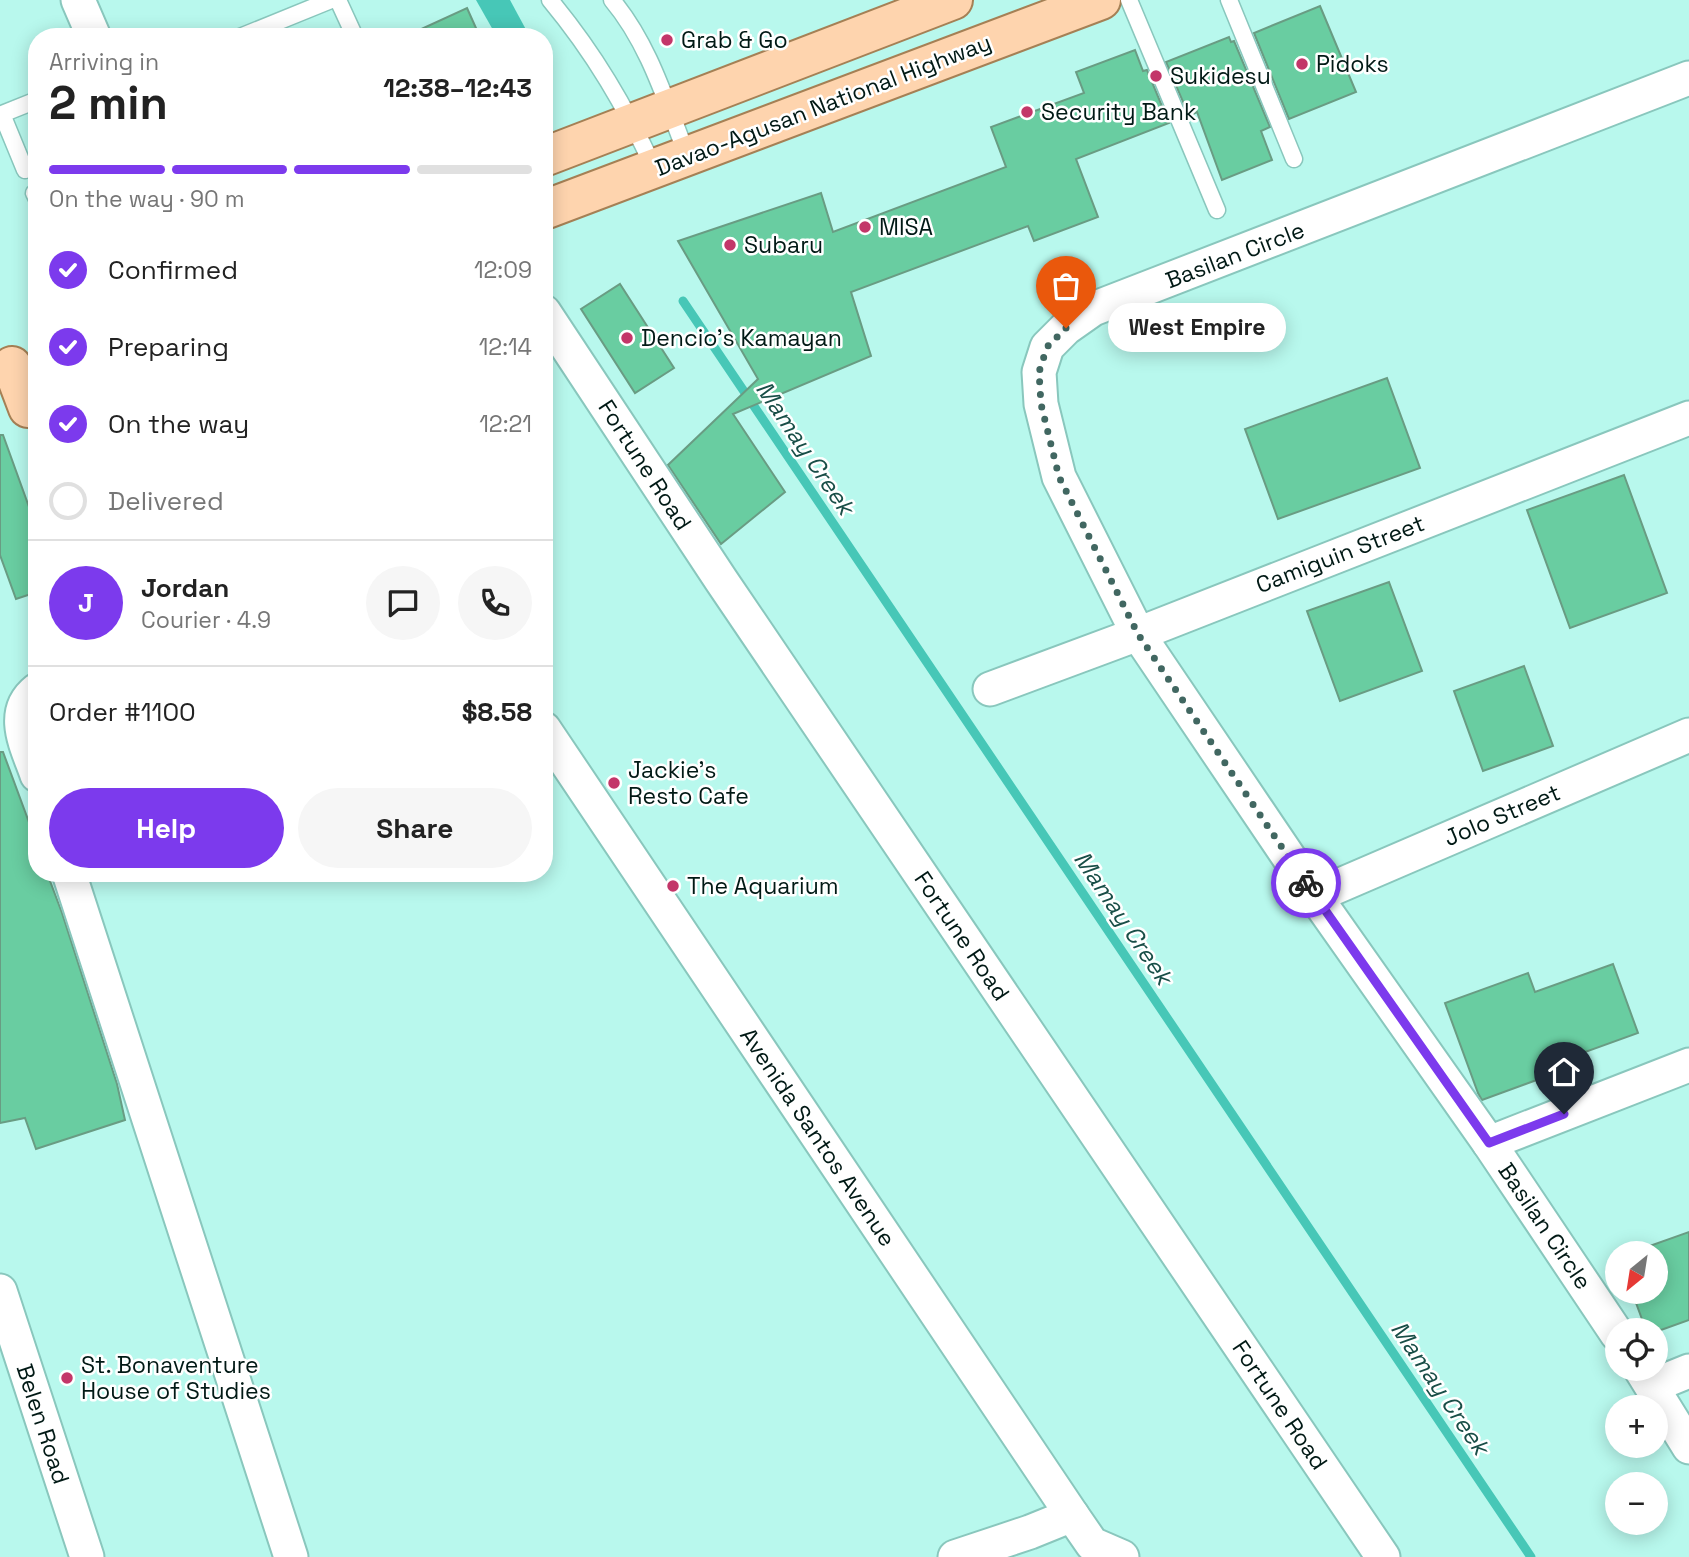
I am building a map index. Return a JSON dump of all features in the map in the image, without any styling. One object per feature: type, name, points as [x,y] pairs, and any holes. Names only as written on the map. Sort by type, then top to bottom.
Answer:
[{"type":"main road","points":[[553,154],[953,0]]},
{"type":"main road","name":"Davao-Agusan National Highway","points":[[553,207],[1101,0]]},
{"type":"main road","points":[[16,364],[22,411]]},
{"type":"street","points":[[78,0],[90,28]]},
{"type":"street","name":"Basilan Circle","points":[[1606,1318],[1138,634],[1059,477],[1041,404],[1039,372],[1047,347],[1066,328],[1093,309],[1689,78]]},
{"type":"street","name":"Fortune Road","points":[[553,326],[721,580],[1383,1557]]},
{"type":"street","name":"Camiguin Street","points":[[990,689],[1138,634],[1689,418]]},
{"type":"street","points":[[28,700],[21,713],[20,725],[28,749]]},
{"type":"street","name":"Jolo Street","points":[[1315,896],[1689,735]]},
{"type":"street","name":"Avenida Santos Avenue","points":[[553,742],[1072,1515],[1101,1552]]},
{"type":"street","points":[[72,882],[291,1557]]},
{"type":"street","points":[[1489,1143],[1689,1065]]},
{"type":"street","name":"Belen Road","points":[[0,1291],[87,1557]]},
{"type":"street","points":[[1668,1374],[1689,1371]]},
{"type":"street","points":[[1648,1381],[1689,1447]]},
{"type":"street","points":[[955,1557],[1072,1515]]},
{"type":"lane","points":[[262,28],[331,0]]},
{"type":"lane","points":[[338,0],[351,28]]},
{"type":"lane","points":[[550,0],[585,42],[633,123],[671,161]]},
{"type":"lane","points":[[612,0],[630,21],[669,109],[671,161]]},
{"type":"lane","points":[[1129,0],[1217,210]]},
{"type":"lane","points":[[1229,0],[1294,159]]},
{"type":"lane","points":[[25,170],[2,114],[28,104]]},
{"type":"shaded area","points":[[476,0],[510,0],[525,28],[492,28]]},
{"type":"building","name":"Pidoks","points":[[1320,6],[1356,92],[1289,119],[1254,33]]},
{"type":"building","points":[[467,8],[476,28],[424,28]]},
{"type":"building","points":[[1229,37],[1231,42],[1234,41],[1270,127],[1261,131],[1272,160],[1222,180],[1197,112],[1189,116],[1166,62]]},
{"type":"building","points":[[1135,50],[1143,71],[1147,70],[1169,123],[1076,159],[1098,217],[1034,241],[1028,226],[851,292],[871,356],[733,414],[785,492],[721,544],[668,465],[758,379],[678,241],[821,193],[833,232],[1006,167],[991,127],[1084,93],[1076,72]]},
{"type":"building","name":"Dencio's Kamayan","points":[[620,284],[674,368],[635,393],[581,309]]},
{"type":"building","points":[[1387,378],[1420,468],[1278,519],[1245,429]]},
{"type":"building","points":[[0,435],[3,435],[28,504],[28,595],[16,599],[0,555]]},
{"type":"building","points":[[1624,475],[1667,593],[1570,628],[1527,510]]},
{"type":"building","points":[[1389,582],[1422,671],[1340,701],[1307,611]]},
{"type":"building","points":[[1524,666],[1553,746],[1483,771],[1454,691]]},
{"type":"building","points":[[0,752],[3,752],[28,820],[28,882],[50,882],[117,1084],[125,1120],[36,1149],[25,1118],[0,1123]]},
{"type":"building","points":[[1613,964],[1638,1033],[1560,1061],[1564,1070],[1482,1100],[1445,1003],[1528,973],[1535,992]]},
{"type":"building","points":[[1689,1232],[1689,1320],[1668,1328],[1668,1318],[1642,1318],[1636,1304],[1668,1304],[1668,1241],[1664,1241]]},
{"type":"waterway","name":"Mamay Creek","points":[[683,301],[1531,1557]]},
{"type":"way so far","points":[[1066,328],[1047,347],[1039,372],[1041,404],[1059,477],[1138,634],[1306,883]]},
{"type":"place","name":"Grab & Go","points":[[667,40]]},
{"type":"place","name":"Pidoks","points":[[1302,64]]},
{"type":"place","name":"Sukidesu","points":[[1156,76]]},
{"type":"place","name":"Security Bank","points":[[1027,112]]},
{"type":"place","name":"MISA","points":[[865,227]]},
{"type":"place","name":"Subaru","points":[[730,245]]},
{"type":"place","name":"West Empire","points":[[1066,328]]},
{"type":"place","name":"Dencio's Kamayan","points":[[627,338]]},
{"type":"place","name":"Jackie's Resto Cafe","points":[[614,783]]},
{"type":"place","name":"The Aquarium","points":[[673,886]]},
{"type":"place","name":"St. Bonaventure House of Studies","points":[[67,1378]]},
{"type":"route","points":[[1306,883],[1489,1143],[1564,1114]]}]
